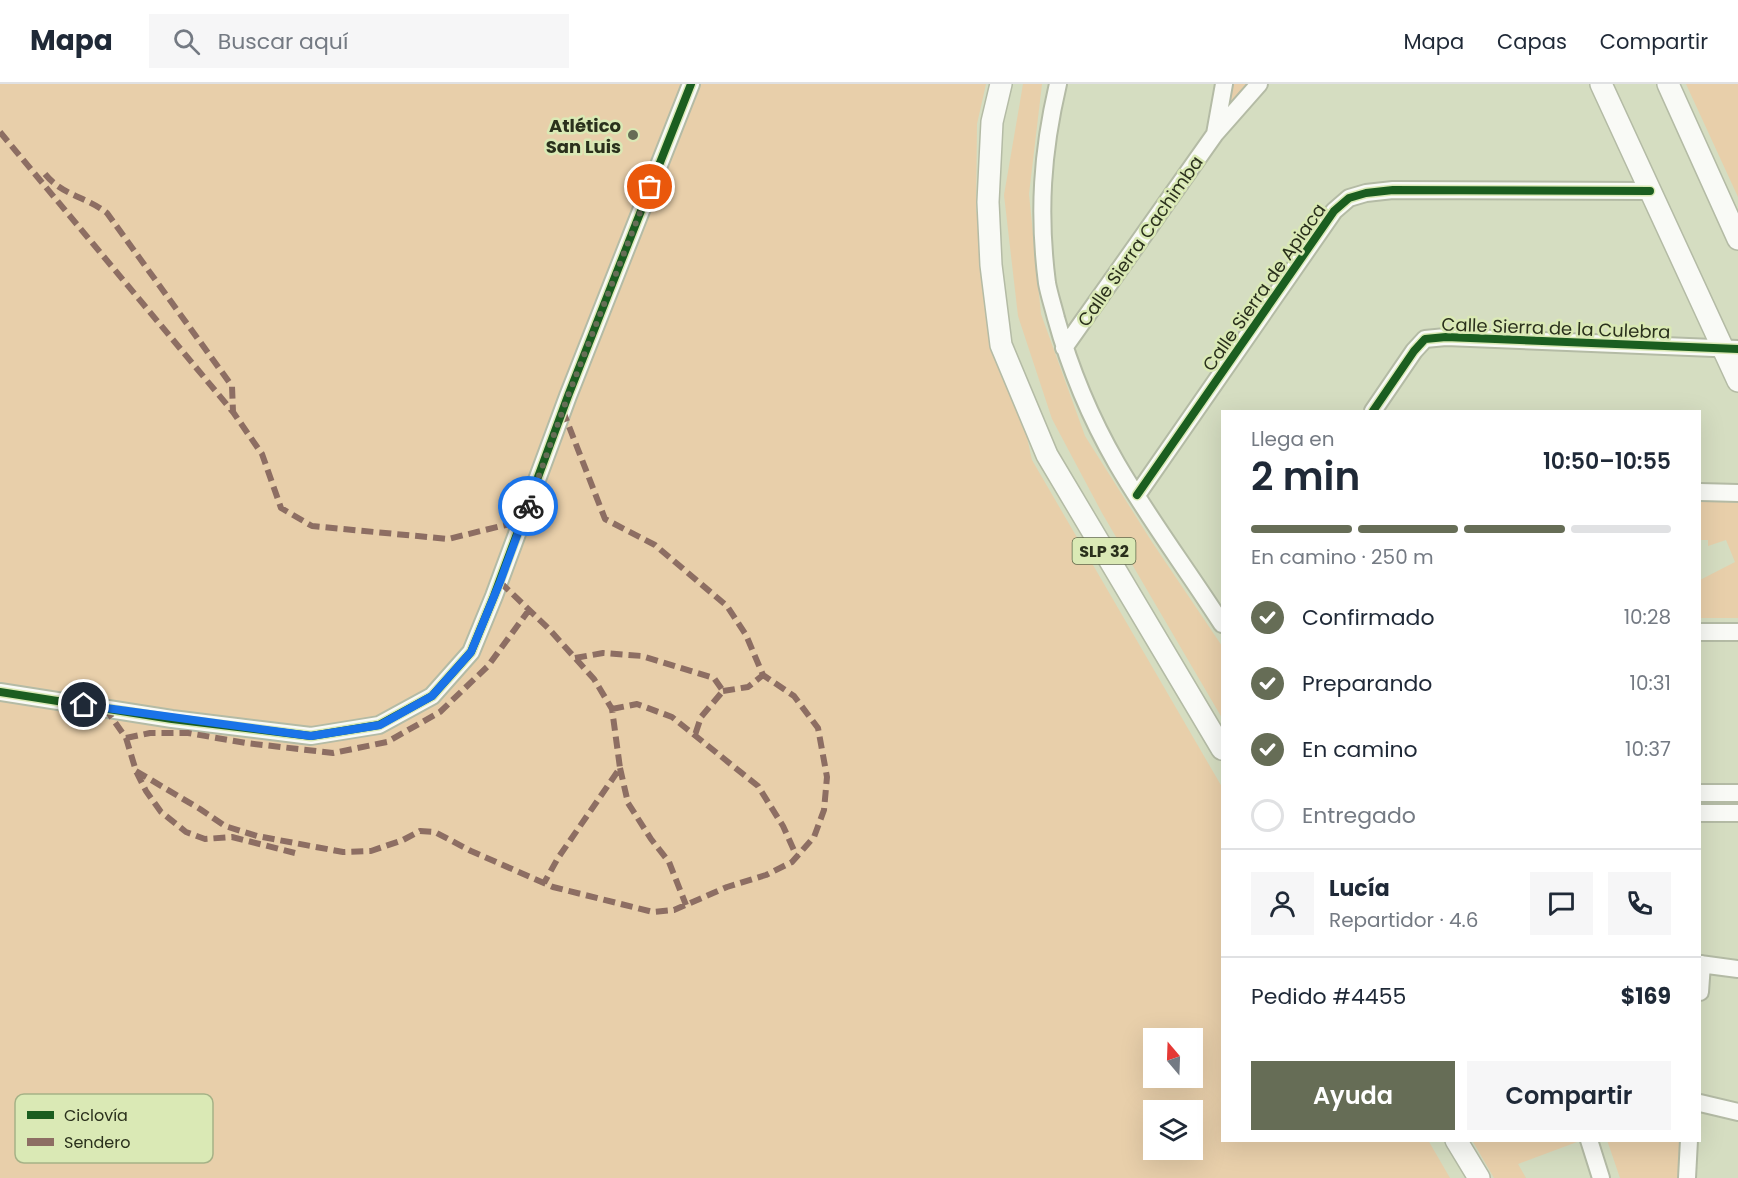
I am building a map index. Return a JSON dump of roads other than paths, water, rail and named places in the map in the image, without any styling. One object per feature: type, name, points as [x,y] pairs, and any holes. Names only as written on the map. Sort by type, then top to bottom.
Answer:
[{"type":"main road","name":"SLP 32","points":[[1001,84],[992,122],[988,202],[991,265],[1001,345],[1047,455],[1221,747]]},
{"type":"main road","points":[[1601,84],[1650,190],[1731,349],[1738,381]]},
{"type":"main road","points":[[1668,84],[1738,239]]},
{"type":"main road","points":[[1457,1142],[1479,1178]]},
{"type":"street","points":[[0,692],[172,719],[311,736],[380,725],[432,696],[471,652],[568,396],[691,84]]},
{"type":"street","points":[[1058,84],[1048,128],[1044,160],[1042,216],[1047,284],[1064,348],[1089,410],[1117,464],[1221,622]]},
{"type":"street","name":"Calle Sierra Cachimba","points":[[1215,134],[1224,84]]},
{"type":"street","name":"Calle Sierra Cachimba","points":[[1064,348],[1215,134],[1259,84]]},
{"type":"street","name":"Calle Sierra de Apiaca","points":[[1137,495],[1334,211],[1349,198],[1366,193],[1393,190],[1650,190]]},
{"type":"street","name":"Calle Sierra de la Culebra","points":[[1374,410],[1414,351],[1425,339],[1446,337],[1731,349]]},
{"type":"street","points":[[1701,492],[1738,493]]},
{"type":"street","points":[[1701,632],[1738,633]]},
{"type":"street","points":[[1701,793],[1738,793]]},
{"type":"street","points":[[1701,813],[1738,813]]},
{"type":"street","points":[[1701,964],[1738,969]]},
{"type":"street","points":[[1701,1103],[1738,1112]]},
{"type":"street","points":[[1590,1142],[1601,1178]]},
{"type":"street","points":[[1687,1178],[1689,1142]]},
{"type":"place","name":"Atlético San Luis","points":[[633,135]]}]
